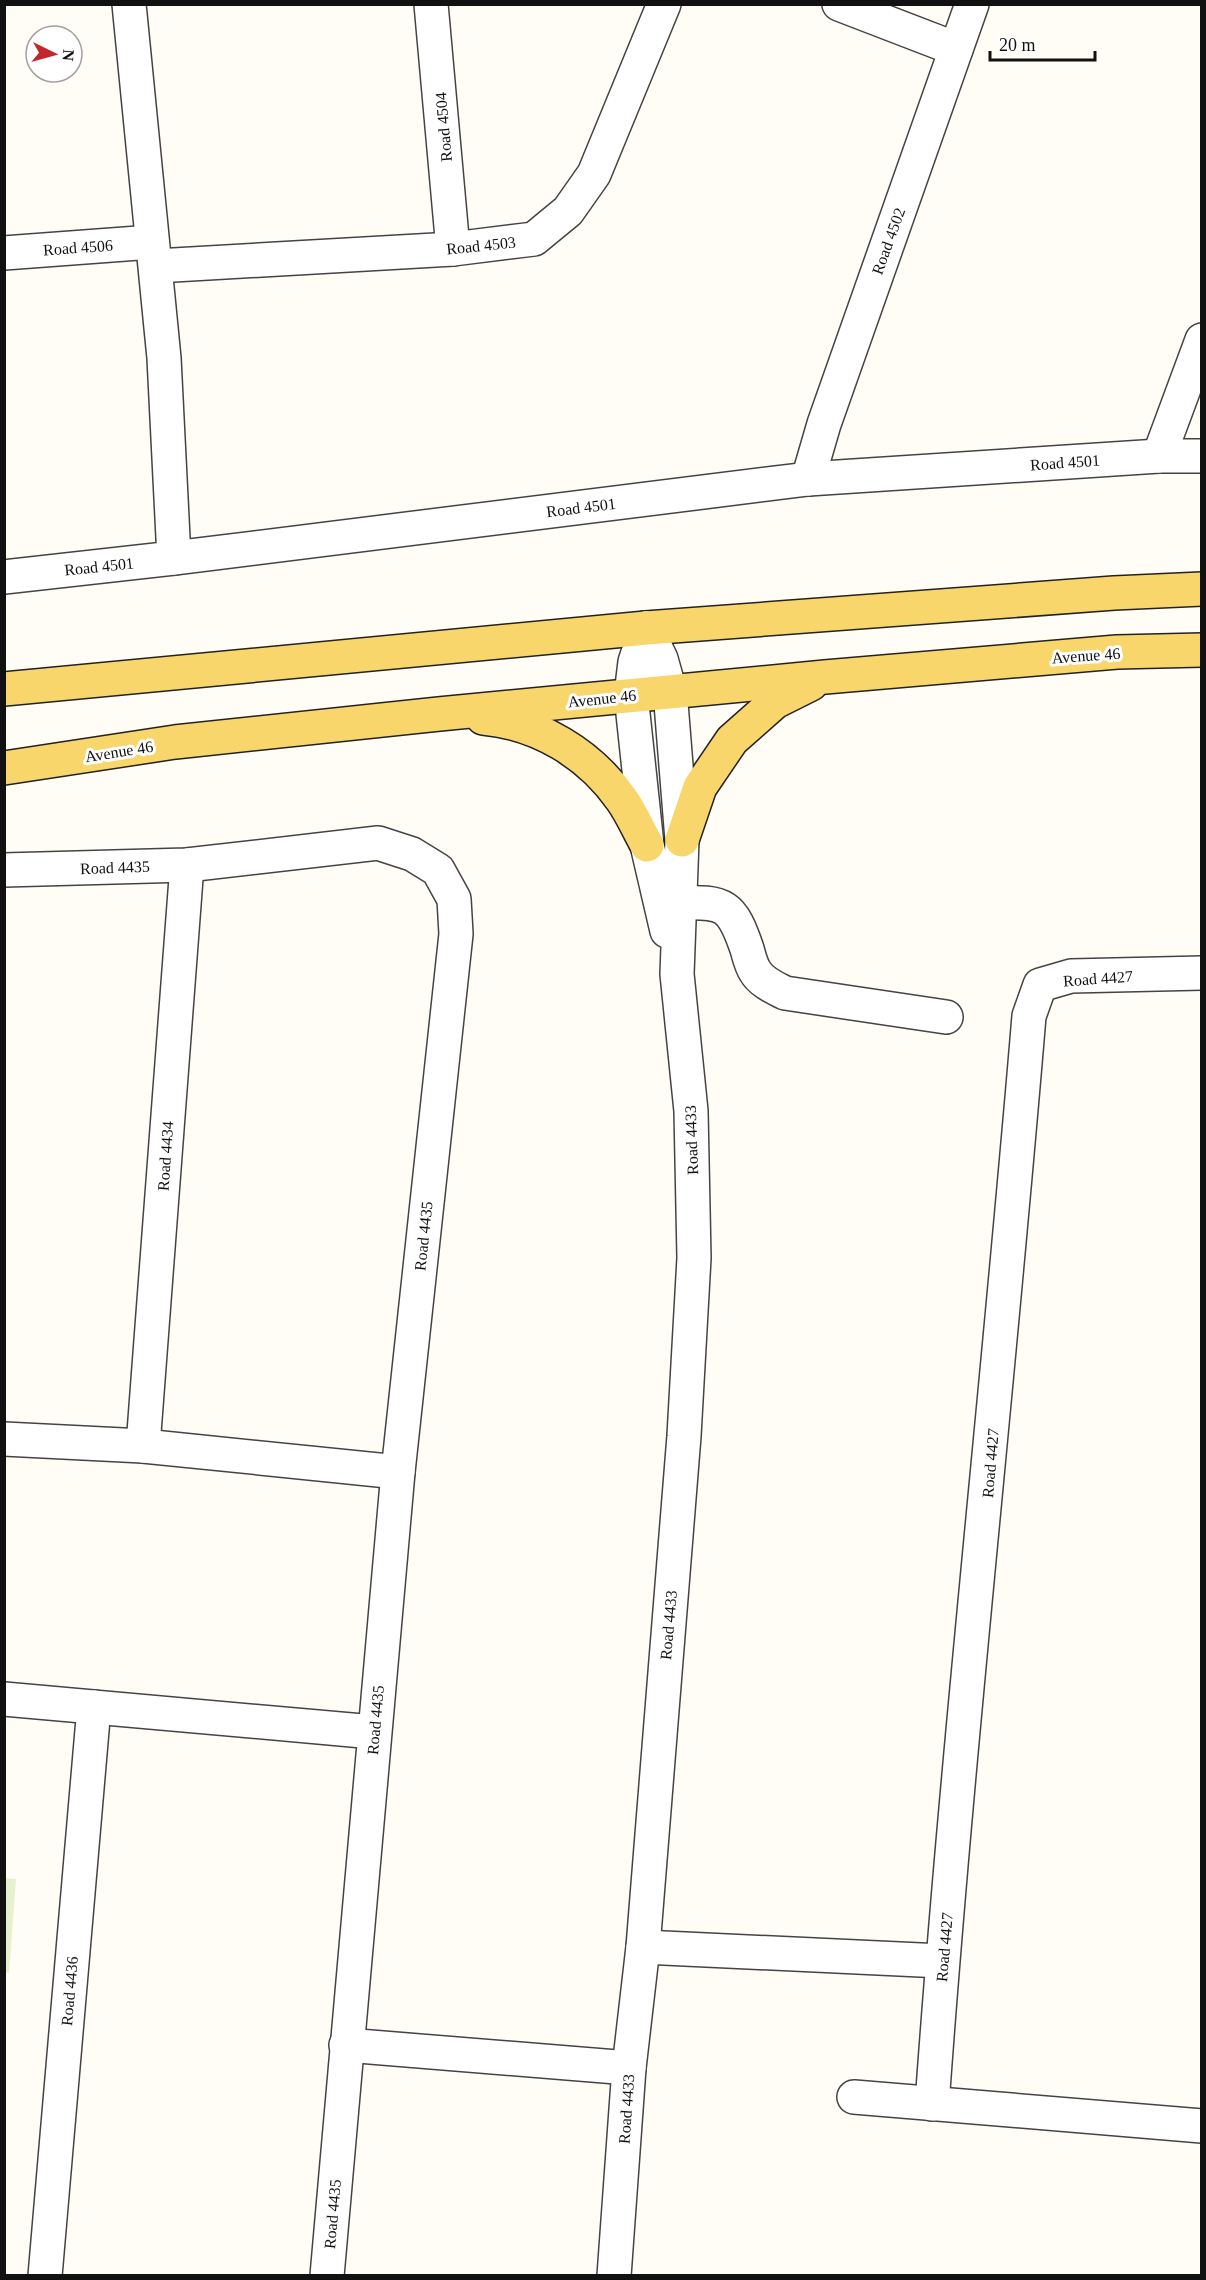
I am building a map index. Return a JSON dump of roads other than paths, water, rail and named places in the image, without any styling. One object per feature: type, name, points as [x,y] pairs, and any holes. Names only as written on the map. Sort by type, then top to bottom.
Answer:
[{"type":"main road","points":[[4,689],[646,628],[1114,593],[1202,589]]},
{"type":"main road","name":"Avenue 46","points":[[4,768],[175,742],[670,691],[1117,652],[1202,650]]},
{"type":"main road","points":[[682,840],[700,787],[732,740],[775,702],[825,677]]},
{"type":"main road","points":[[439,714],[494,719],[544,734],[589,761],[622,800],[647,845]]},
{"type":"street","points":[[129,4],[164,358],[174,558]]},
{"type":"street","name":"Road 4504","points":[[431,4],[453,249]]},
{"type":"street","name":"Road 4503","points":[[154,254],[453,249],[534,240],[568,211],[594,174],[664,4]]},
{"type":"street","points":[[839,4],[956,50]]},
{"type":"street","name":"Road 4502","points":[[808,479],[824,424],[972,4]]},
{"type":"street","name":"Road 4506","points":[[4,252],[154,254]]},
{"type":"street","points":[[1159,456],[1202,340]]},
{"type":"street","name":"Road 4501","points":[[4,577],[808,479],[1159,456],[1202,456]]},
{"type":"street","name":"Road 4433","points":[[646,628],[661,659],[670,691],[682,840],[677,974]]},
{"type":"street","name":"Road 4433","points":[[614,2276],[629,2068],[644,1947],[650,1843],[684,1436],[694,1258],[691,1111],[677,974],[647,845],[631,695],[635,662],[646,628]]},
{"type":"street","name":"Road 4435","points":[[4,870],[187,865],[378,843],[412,854],[438,870],[454,899],[456,934],[398,1472],[327,2276]]},
{"type":"street","name":"Road 4434","points":[[143,1446],[187,865]]},
{"type":"street","points":[[679,903],[706,902],[718,904],[727,909],[734,916],[755,971],[773,987],[786,993],[946,1017]]},
{"type":"street","name":"Road 4427","points":[[932,2104],[942,1961],[1009,1262],[1029,1016],[1040,985],[1071,976],[1202,973]]},
{"type":"street","points":[[4,1439],[143,1446],[398,1472]]},
{"type":"street","points":[[4,1699],[374,1732]]},
{"type":"street","name":"Road 4436","points":[[45,2276],[94,1707]]},
{"type":"street","points":[[644,1947],[942,1961]]},
{"type":"street","points":[[346,2045],[629,2068]]},
{"type":"street","points":[[854,2097],[1202,2126]]}]
